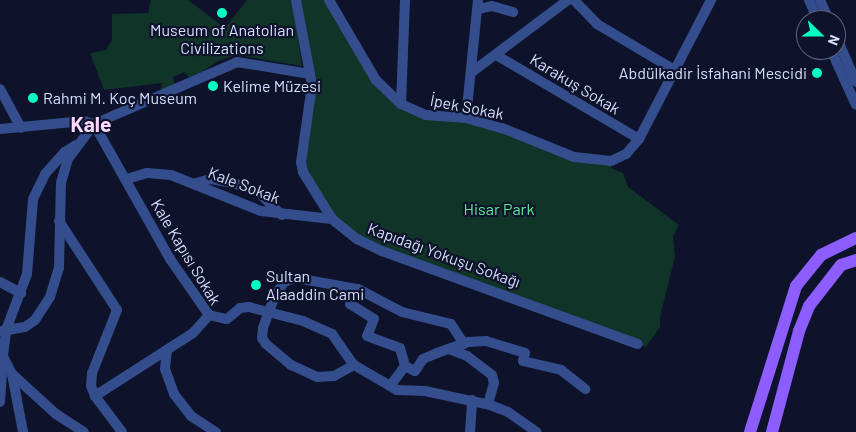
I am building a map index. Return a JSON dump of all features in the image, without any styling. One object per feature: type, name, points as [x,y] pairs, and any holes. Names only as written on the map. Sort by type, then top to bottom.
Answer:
[{"type":"main road","points":[[750,432],[796,286],[821,255],[856,238]]},
{"type":"main road","points":[[772,432],[798,332],[809,306],[841,265],[856,260]]},
{"type":"street","name":"Kapıdağı Yokuşu Sokağı","points":[[296,0],[310,74],[311,96],[301,162],[303,172],[332,219],[357,239],[382,250],[638,344]]},
{"type":"street","name":"İpek Sokak","points":[[329,0],[376,80],[401,104],[426,115],[466,118],[525,136],[574,156],[611,161],[620,157],[639,139]]},
{"type":"street","points":[[401,104],[405,0]]},
{"type":"street","points":[[472,72],[568,0]]},
{"type":"street","points":[[574,0],[597,24],[676,71]]},
{"type":"street","points":[[639,139],[676,71],[706,2]]},
{"type":"street","points":[[466,118],[478,4],[513,12]]},
{"type":"street","name":"Karakuş Sokak","points":[[496,55],[639,139]]},
{"type":"street","points":[[846,59],[856,82]]},
{"type":"street","points":[[836,60],[856,105]]},
{"type":"street","points":[[3,331],[20,329],[35,320],[50,297],[58,268],[61,183],[76,146],[94,124],[238,62],[310,74]]},
{"type":"street","points":[[0,89],[21,128]]},
{"type":"street","points":[[0,129],[84,121],[94,124]]},
{"type":"street","name":"Kale Kapısı Sokak","points":[[94,124],[166,252],[208,315],[193,333],[95,396]]},
{"type":"street","points":[[0,402],[3,331],[21,292],[29,262],[33,199],[44,174],[65,152],[76,146]]},
{"type":"street","points":[[126,179],[159,174],[196,183],[211,179],[250,190],[270,201],[282,215]]},
{"type":"street","name":"Kale Sokak","points":[[196,183],[261,211],[282,215],[332,219]]},
{"type":"street","points":[[59,221],[117,310],[92,373],[91,386],[95,396],[122,432]]},
{"type":"street","points":[[354,365],[334,376],[323,378],[291,365],[262,338],[268,311],[281,286],[292,278],[368,292],[402,312],[450,324],[464,344]]},
{"type":"street","points":[[0,282],[21,292]]},
{"type":"street","points":[[350,288],[350,304],[374,319],[368,336],[400,348],[405,366],[415,371],[423,359],[464,344],[486,340],[524,353],[523,360],[561,370],[585,390]]},
{"type":"street","points":[[208,315],[224,320],[243,307],[268,311],[332,334],[354,365],[390,386],[406,393],[425,391],[488,404],[508,412],[537,432]]},
{"type":"street","points":[[448,349],[467,356],[494,377],[488,404]]},
{"type":"street","points":[[167,350],[165,369],[174,394],[191,416],[213,431]]},
{"type":"street","points":[[3,356],[12,374],[23,432]]},
{"type":"street","points":[[390,386],[405,366]]},
{"type":"street","points":[[12,374],[56,414],[84,432]]},
{"type":"street","points":[[470,432],[472,400]]},
{"type":"green space","points":[[151,0],[188,0],[225,28],[247,0],[292,0],[302,66],[237,55],[220,60],[191,79],[184,72],[173,77],[175,87],[160,93],[162,83],[104,90],[90,53],[106,50],[112,40],[112,14],[148,13]]},
{"type":"green space","name":"Hisar Park","points":[[296,0],[329,0],[376,80],[416,111],[457,117],[554,149],[611,161],[611,168],[623,173],[628,187],[679,225],[673,236],[675,257],[660,317],[660,327],[646,347],[348,233],[303,172],[311,96]]},
{"type":"place","name":"Museum of Anatolian Civilizations","points":[[222,13]]},
{"type":"place","name":"Abdülkadir İsfahani Mescidi","points":[[817,73]]},
{"type":"place","name":"Kelime Müzesi","points":[[213,86]]},
{"type":"place","name":"Rahmi M. Koç Museum","points":[[33,98]]},
{"type":"place","name":"Sultan Alaaddin Cami","points":[[256,285]]},
{"type":"district","name":"Kale","points":[[91,124]]}]
